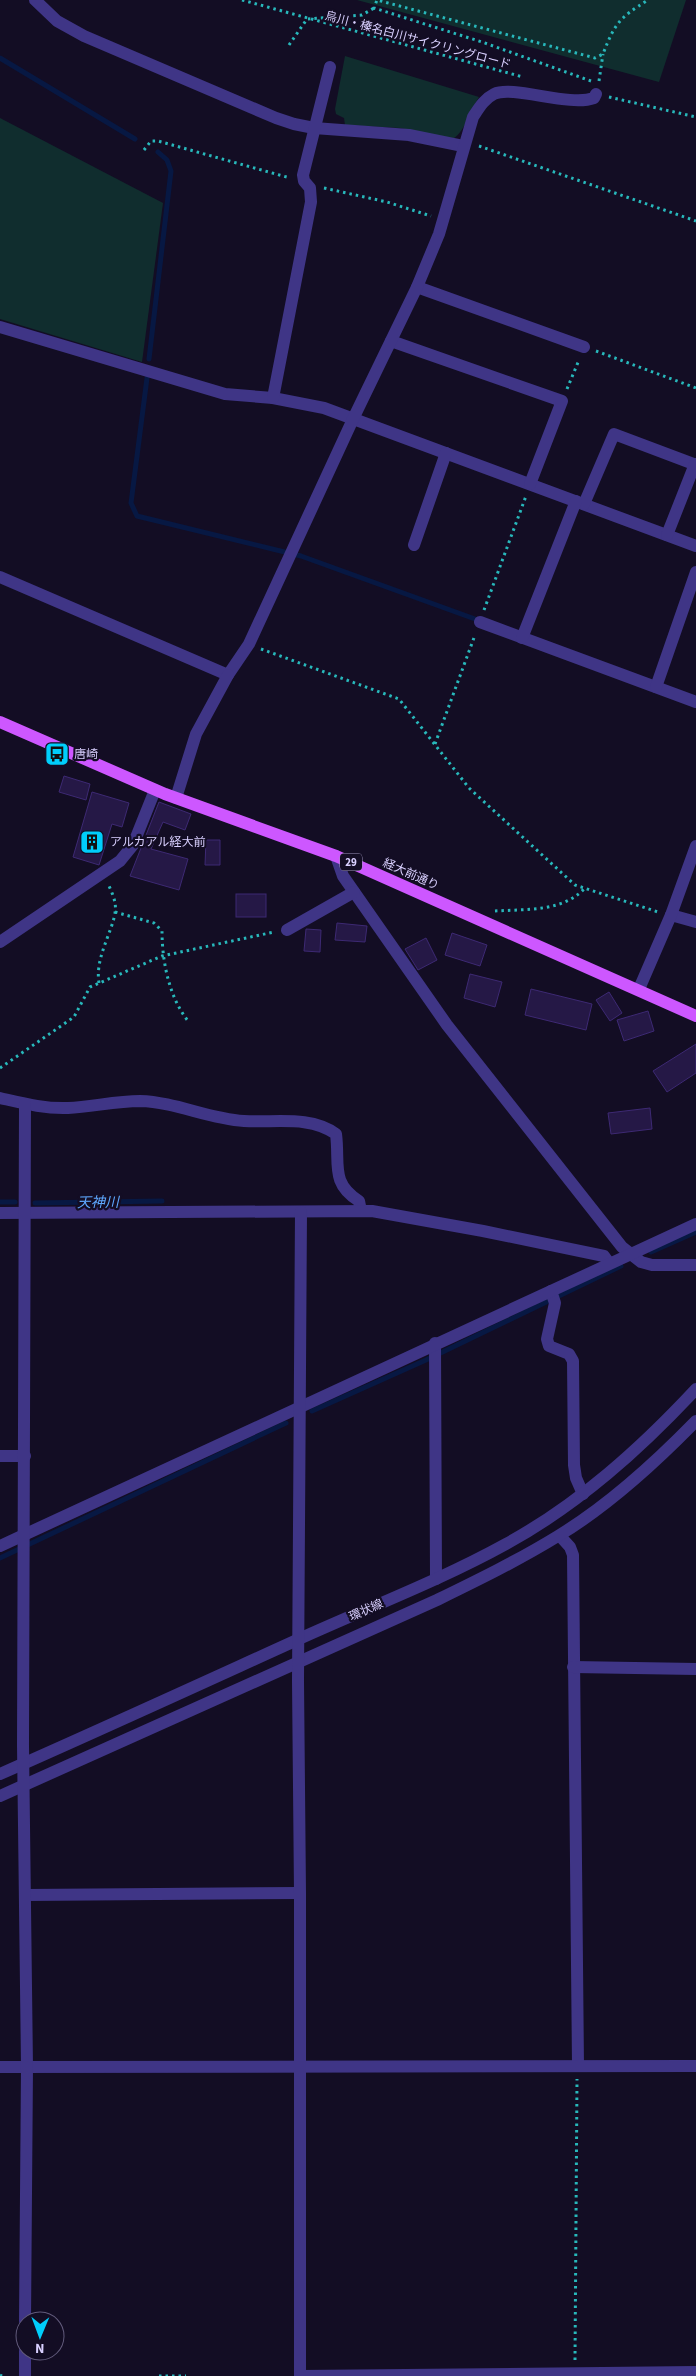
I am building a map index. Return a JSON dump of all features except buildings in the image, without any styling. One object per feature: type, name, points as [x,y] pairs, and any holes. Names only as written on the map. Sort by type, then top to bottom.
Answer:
[{"type":"main road","name":"経大前通り","points":[[0,722],[155,790],[336,856],[639,989],[696,1016]]},
{"type":"street","points":[[35,0],[57,20],[84,36],[276,118],[314,128],[464,143]]},
{"type":"street","points":[[273,398],[311,202],[307,183],[314,128],[330,66]]},
{"type":"street","points":[[176,798],[196,734],[228,675],[249,644],[354,417],[417,287],[439,234],[464,143],[474,117],[483,102],[495,93],[514,93],[576,100],[594,98],[596,94]]},
{"type":"street","points":[[417,287],[584,347]]},
{"type":"street","points":[[0,326],[225,394],[273,398],[324,408],[354,417],[696,546]]},
{"type":"street","points":[[391,341],[562,401],[530,484]]},
{"type":"street","points":[[522,638],[580,503],[614,434],[696,464],[667,535]]},
{"type":"street","points":[[414,546],[446,453]]},
{"type":"street","points":[[656,687],[696,572]]},
{"type":"street","points":[[0,577],[228,675]]},
{"type":"street","points":[[480,622],[696,702]]},
{"type":"street","points":[[0,942],[120,861],[133,845],[155,790]]},
{"type":"street","points":[[639,989],[671,915],[696,846]]},
{"type":"street","points":[[336,856],[339,869],[354,892],[447,1025],[630,1254],[641,1262],[652,1265],[696,1265]]},
{"type":"street","points":[[287,930],[354,892]]},
{"type":"street","points":[[671,915],[696,922]]},
{"type":"street","points":[[0,1098],[26,1104],[66,1108],[140,1102],[169,1104],[242,1122],[294,1122],[326,1127],[336,1134],[338,1179],[343,1189],[359,1202],[361,1211]]},
{"type":"street","points":[[25,2311],[27,2067],[24,1786],[26,1104]]},
{"type":"street","points":[[0,1213],[361,1211],[483,1231],[604,1256],[609,1263]]},
{"type":"street","points":[[300,1212],[298,1639],[300,2376],[696,2372]]},
{"type":"street","points":[[0,1546],[435,1343],[696,1224]]},
{"type":"street","points":[[551,1291],[555,1303],[547,1339],[549,1346],[569,1354],[573,1361],[574,1465],[576,1478],[583,1494]]},
{"type":"street","points":[[435,1343],[436,1579]]},
{"type":"street","name":"環状線","points":[[0,1774],[298,1639],[436,1579],[508,1543],[583,1494],[639,1447],[696,1389]]},
{"type":"street","name":"環状線","points":[[0,1796],[437,1600],[560,1536],[648,1468],[696,1421]]},
{"type":"street","points":[[0,1456],[25,1456]]},
{"type":"street","points":[[560,1536],[573,1555],[578,2066]]},
{"type":"street","points":[[573,1667],[696,1669]]},
{"type":"street","points":[[25,1895],[300,1893]]},
{"type":"street","points":[[0,2067],[696,2066]]},
{"type":"street","points":[[25,2361],[25,2376]]},
{"type":"path","name":"烏川・榛名白川サイクリングロード","points":[[242,0],[524,77]]},
{"type":"path","points":[[289,45],[307,19],[362,15],[374,6],[376,0],[595,58],[603,54]]},
{"type":"path","points":[[596,94],[603,67],[603,54],[613,28],[625,14],[648,0]]},
{"type":"path","points":[[374,6],[482,42],[592,82],[596,94]]},
{"type":"path","points":[[596,94],[696,117]]},
{"type":"path","points":[[144,150],[151,141],[158,142],[295,179],[320,188],[387,202],[442,219]]},
{"type":"path","points":[[464,143],[696,221]]},
{"type":"path","points":[[562,401],[584,347],[696,388]]},
{"type":"path","points":[[249,644],[399,699],[469,788],[575,885],[671,915]]},
{"type":"path","points":[[99,983],[97,972],[99,960],[116,904],[104,872]]},
{"type":"path","points":[[479,918],[492,911],[549,907],[575,898],[584,888]]},
{"type":"path","points":[[115,912],[154,923],[162,931],[162,956],[178,1008],[188,1021]]},
{"type":"path","points":[[0,1068],[61,1028],[74,1017],[90,987],[162,956],[287,930]]},
{"type":"path","points":[[574,2373],[578,2066]]},
{"type":"path","points":[[159,2376],[186,2376]]},
{"type":"green space","points":[[357,0],[686,0],[659,82]]},
{"type":"green space","points":[[345,56],[479,97],[465,125],[453,139],[400,128],[345,125],[344,118],[336,114],[335,109]]},
{"type":"green space","points":[[0,118],[163,203],[142,362],[0,319]]},
{"type":"waterway","points":[[0,58],[135,139]]},
{"type":"waterway","points":[[149,359],[171,171],[167,160],[158,152]]},
{"type":"waterway","points":[[147,378],[131,503],[137,516],[301,556],[475,619]]},
{"type":"waterway","name":"天神川","points":[[35,1203],[162,1201]]},
{"type":"waterway","name":"天神川","points":[[0,1202],[15,1202]]},
{"type":"waterway","points":[[651,1252],[696,1232]]},
{"type":"waterway","points":[[312,1411],[426,1360],[621,1266]]},
{"type":"waterway","points":[[0,1558],[286,1423]]},
{"type":"place","name":"唐崎","points":[[57,754]]},
{"type":"place","name":"アルカアル経大前","points":[[92,842]]}]
